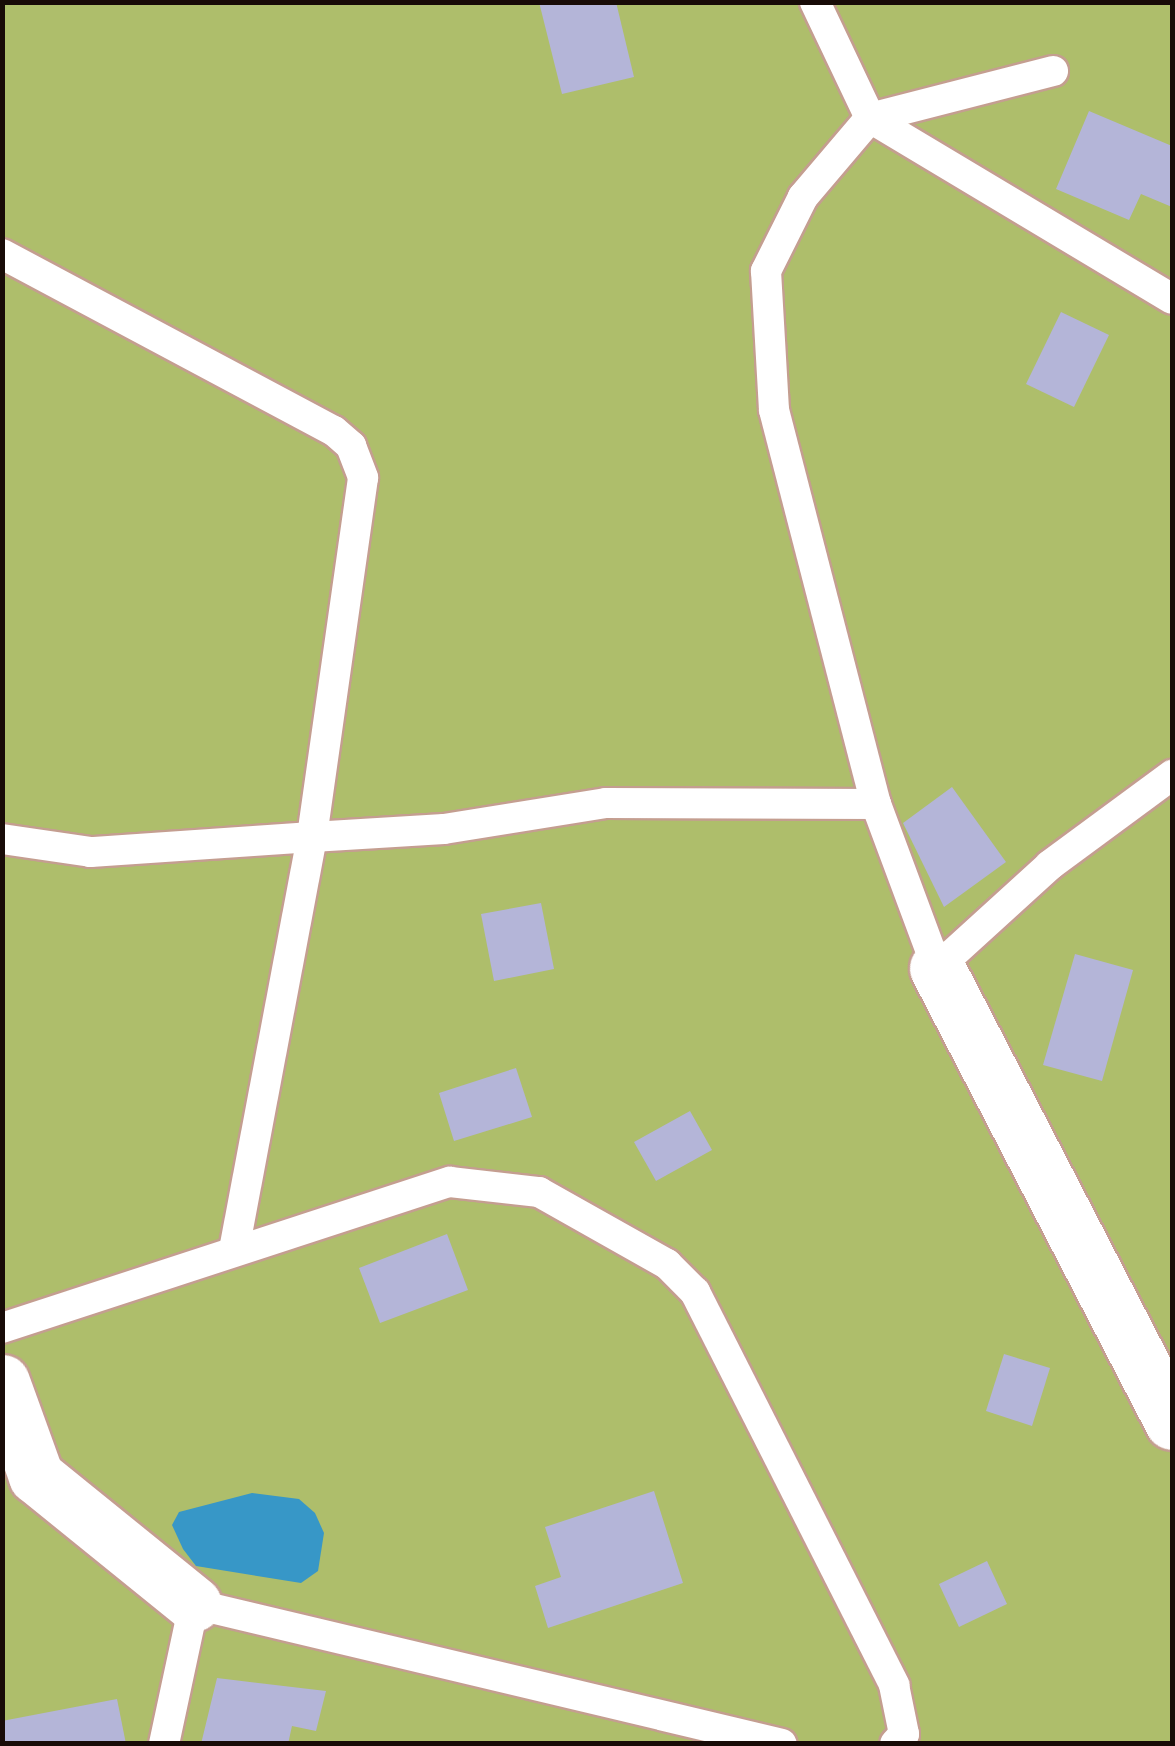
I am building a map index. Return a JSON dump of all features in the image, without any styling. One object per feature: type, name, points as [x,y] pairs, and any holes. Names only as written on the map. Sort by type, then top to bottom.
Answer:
[{"type":"street","points":[[937,968],[1172,1422]]},
{"type":"street","points":[[2,1382],[36,1476],[194,1604]]},
{"type":"lane","points":[[816,2],[870,118],[1172,299]]},
{"type":"lane","points":[[1054,71],[870,118],[802,197],[766,271],[774,410],[876,804],[937,968],[1050,865],[1172,775]]},
{"type":"lane","points":[[2,254],[351,446],[363,478],[312,837],[234,1250]]},
{"type":"lane","points":[[2,839],[91,852],[444,830],[606,803],[876,804]]},
{"type":"lane","points":[[2,1328],[450,1182],[538,1192],[667,1264],[695,1292],[894,1685],[904,1734],[895,1744]]},
{"type":"lane","points":[[164,1744],[194,1604],[782,1744]]},
{"type":"green space","points":[[3,3],[1172,3],[1172,1743],[3,1744]]},
{"type":"water","points":[[252,1493],[299,1499],[315,1513],[324,1533],[318,1571],[301,1583],[196,1566],[183,1549],[172,1525],[179,1512]]},
{"type":"building","points":[[539,2],[616,2],[634,77],[562,94]]},
{"type":"building","points":[[1089,111],[1172,146],[1172,207],[1141,194],[1129,220],[1056,189]]},
{"type":"building","points":[[1061,312],[1109,335],[1074,407],[1026,384]]},
{"type":"building","points":[[952,787],[1006,862],[944,907],[903,823]]},
{"type":"building","points":[[541,903],[554,969],[494,981],[481,914]]},
{"type":"building","points":[[1075,954],[1133,970],[1102,1081],[1043,1065]]},
{"type":"building","points":[[516,1068],[532,1117],[454,1141],[439,1093]]},
{"type":"building","points":[[690,1111],[712,1150],[656,1181],[634,1142]]},
{"type":"building","points":[[447,1234],[468,1290],[380,1323],[359,1268]]},
{"type":"building","points":[[1004,1354],[1050,1368],[1032,1426],[986,1411]]},
{"type":"building","points":[[654,1491],[683,1583],[548,1628],[535,1586],[561,1577],[545,1527]]},
{"type":"building","points":[[987,1561],[1007,1604],[959,1627],[939,1584]]},
{"type":"building","points":[[217,1678],[326,1691],[316,1731],[292,1726],[288,1744],[201,1744]]},
{"type":"building","points":[[117,1699],[126,1744],[2,1744],[2,1721]]}]
